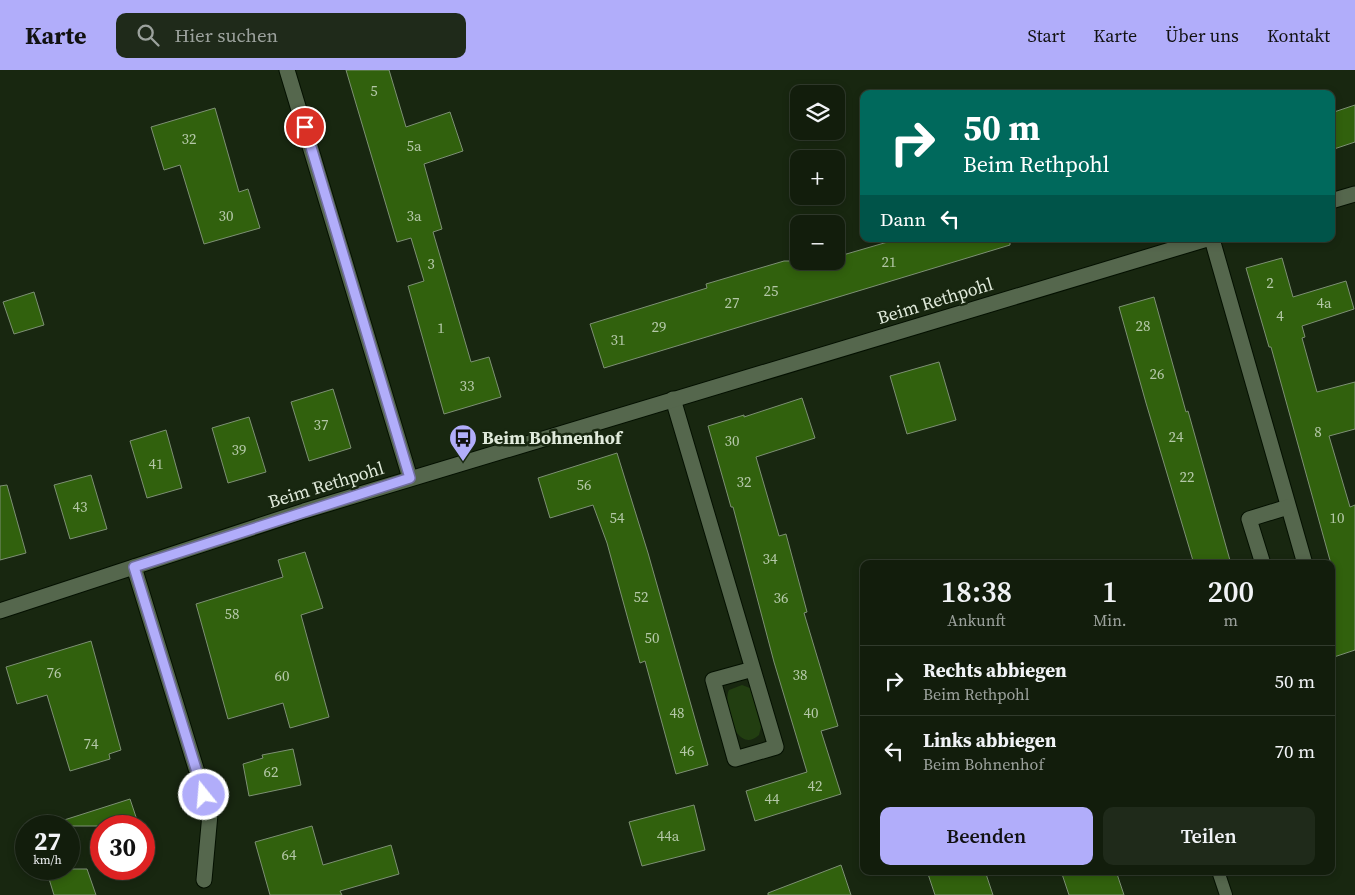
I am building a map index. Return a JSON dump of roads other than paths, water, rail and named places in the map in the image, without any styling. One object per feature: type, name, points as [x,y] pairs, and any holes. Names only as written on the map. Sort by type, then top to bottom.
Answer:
[{"type":"street","points":[[288,70],[410,478]]},
{"type":"street","points":[[1335,200],[1355,194]]},
{"type":"street","name":"Beim Rethpohl","points":[[0,611],[410,478],[1197,242]]},
{"type":"street","points":[[1213,242],[1304,560]]},
{"type":"street","points":[[673,399],[753,669],[776,747],[735,759],[713,680],[753,669]]},
{"type":"street","points":[[1262,560],[1249,519],[1288,507]]},
{"type":"street","points":[[134,567],[210,814],[204,880]]},
{"type":"lane","points":[[1219,875],[1226,895]]},
{"type":"place","name":"Beim Bohnenhof","points":[[463,462]]}]
